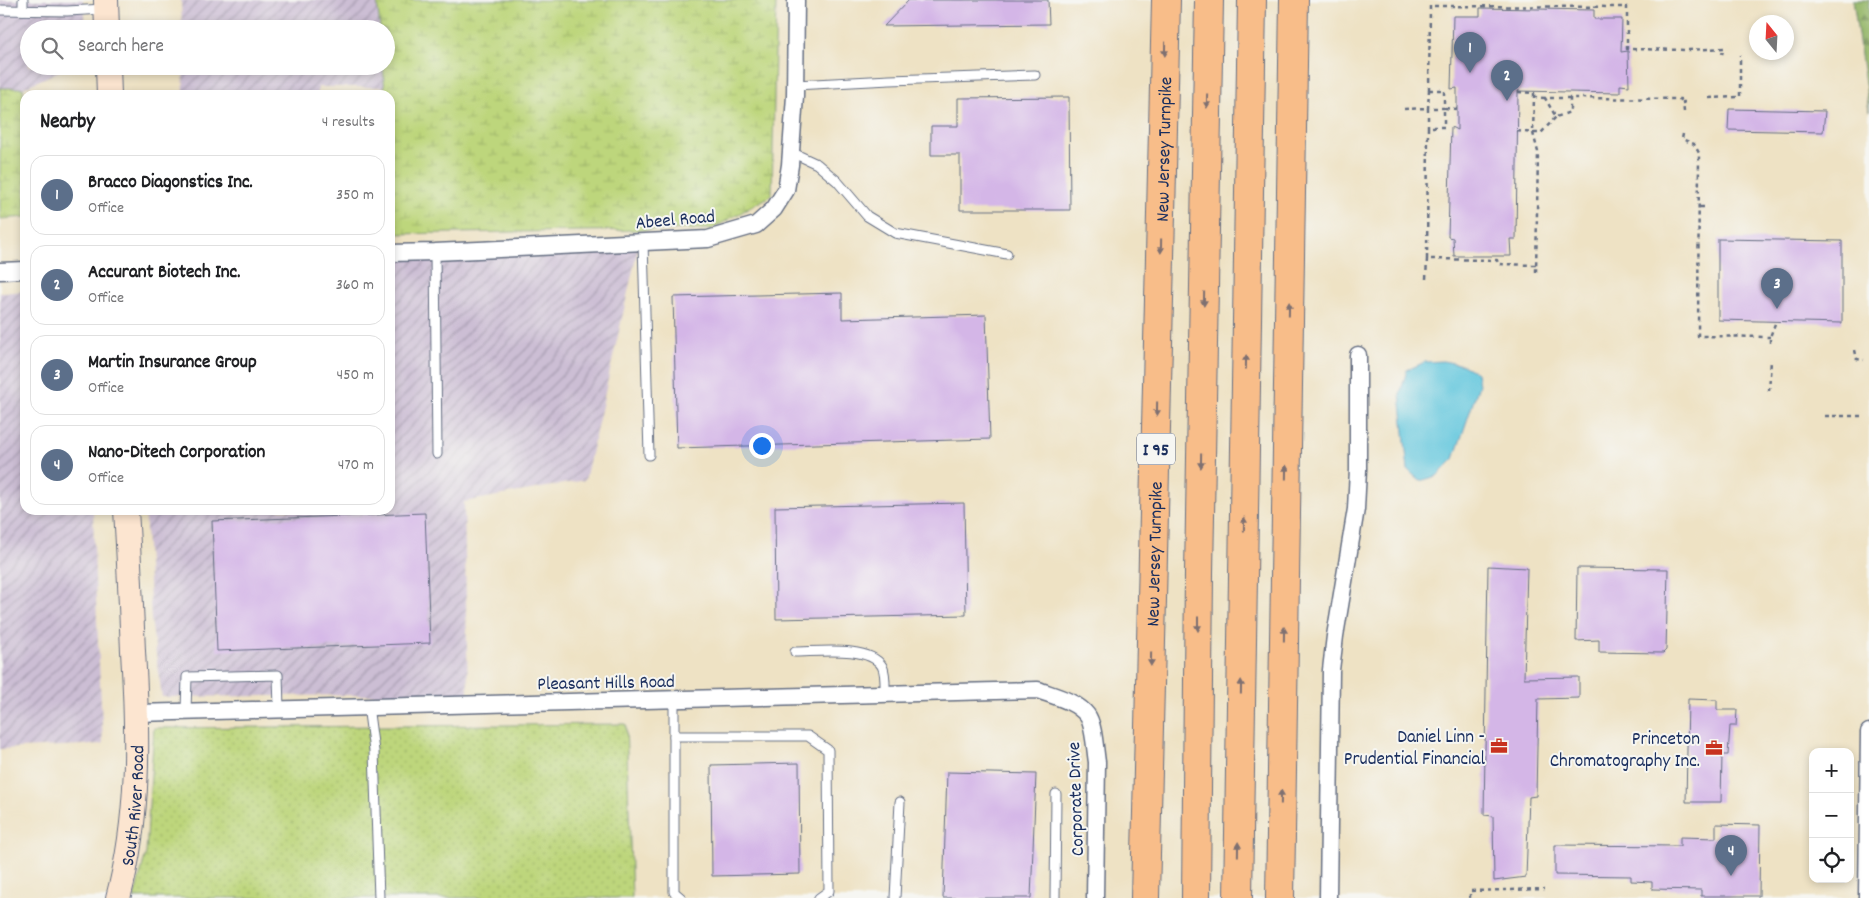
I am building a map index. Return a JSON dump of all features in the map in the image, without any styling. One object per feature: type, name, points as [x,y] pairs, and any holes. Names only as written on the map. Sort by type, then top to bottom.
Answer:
[{"type":"highway","name":"New Jersey Turnpike","points":[[1145,898],[1166,0]]},
{"type":"highway","name":"I 95","points":[[1196,898],[1199,553],[1209,0]]},
{"type":"highway","points":[[1238,898],[1252,0]]},
{"type":"highway","points":[[1280,898],[1294,0]]},
{"type":"main road","points":[[108,75],[109,90]]},
{"type":"main road","name":"South River Road","points":[[118,898],[130,846],[136,791],[136,713],[126,515]]},
{"type":"street","name":"Abeel Road","points":[[395,253],[708,239],[756,224],[774,209],[786,190],[791,152],[795,85],[796,0]]},
{"type":"street","points":[[0,271],[20,270]]},
{"type":"street","points":[[1328,898],[1331,670],[1356,509],[1358,355]]},
{"type":"street","name":"Pleasant Hills Road","points":[[136,713],[1038,690],[1075,705]]},
{"type":"street","name":"Corporate Drive","points":[[1075,705],[1088,716],[1097,762],[1096,898]]},
{"type":"street","points":[[1867,898],[1869,732]]},
{"type":"lane","points":[[23,0],[23,10]]},
{"type":"lane","points":[[0,10],[106,12]]},
{"type":"lane","points":[[795,85],[1035,75]]},
{"type":"lane","points":[[791,152],[817,164],[837,181],[867,216],[895,232],[1007,254]]},
{"type":"lane","points":[[643,242],[649,455]]},
{"type":"lane","points":[[435,252],[437,454]]},
{"type":"lane","points":[[795,652],[856,652],[874,658],[883,668],[885,694]]},
{"type":"lane","points":[[186,711],[187,677],[278,675],[279,708]]},
{"type":"lane","points":[[674,699],[674,892],[681,898]]},
{"type":"lane","points":[[368,706],[374,751],[379,898]]},
{"type":"lane","points":[[674,736],[808,736],[828,750],[829,891],[819,898]]},
{"type":"lane","points":[[1055,898],[1056,794]]},
{"type":"lane","points":[[895,898],[900,802]]},
{"type":"path","points":[[1426,279],[1430,6],[1627,6],[1627,49],[1689,50],[1724,48],[1722,54]]},
{"type":"path","points":[[1709,98],[1740,97],[1740,55]]},
{"type":"path","points":[[1428,127],[1444,127],[1444,90],[1429,90]]},
{"type":"path","points":[[1518,92],[1534,93],[1533,133],[1538,152],[1539,170],[1536,272]]},
{"type":"path","points":[[1534,97],[1680,99],[1683,102],[1688,102]]},
{"type":"path","points":[[1545,98],[1556,117]]},
{"type":"path","points":[[1517,131],[1541,132],[1556,117],[1570,112],[1570,98]]},
{"type":"path","points":[[1683,102],[1684,112]]},
{"type":"path","points":[[1404,109],[1457,109]]},
{"type":"path","points":[[1683,134],[1682,139],[1694,144],[1699,153],[1698,336],[1770,337]]},
{"type":"path","points":[[1700,207],[1708,207]]},
{"type":"path","points":[[1427,259],[1497,260],[1498,264],[1536,265]]},
{"type":"path","points":[[1770,343],[1770,337],[1776,321]]},
{"type":"path","points":[[1855,350],[1857,359],[1864,360]]},
{"type":"path","points":[[1769,391],[1771,360]]},
{"type":"path","points":[[1825,416],[1862,416]]},
{"type":"path","points":[[1470,898],[1470,890],[1544,889]]},
{"type":"shaded area","points":[[0,0],[83,0],[84,20],[20,20],[20,75],[51,75],[23,88],[0,88]]},
{"type":"shaded area","points":[[181,0],[393,0],[394,20],[182,20]]},
{"type":"shaded area","points":[[395,44],[397,87],[318,87],[318,90],[184,90],[183,75],[395,75]]},
{"type":"shaded area","points":[[395,236],[406,253],[638,248],[585,480],[464,502],[468,694],[162,697],[151,619],[145,515],[395,515]]},
{"type":"shaded area","points":[[20,291],[20,515],[93,515],[103,744],[0,749],[0,293]]},
{"type":"green space","points":[[377,0],[776,0],[772,195],[712,229],[395,234],[395,90],[385,90],[384,75],[395,75],[395,20],[379,20]]},
{"type":"green space","points":[[1853,0],[1869,0],[1869,111]]},
{"type":"green space","points":[[0,88],[23,88],[23,90],[20,90],[20,217],[0,219]]},
{"type":"green space","points":[[626,724],[632,898],[134,898],[146,853],[154,728]]},
{"type":"water","points":[[1443,361],[1463,365],[1477,373],[1479,385],[1454,459],[1437,476],[1420,481],[1408,470],[1400,394],[1407,370],[1425,362]]},
{"type":"building","points":[[909,0],[1048,0],[1049,24],[884,26]]},
{"type":"building","points":[[1480,8],[1594,10],[1594,19],[1622,19],[1621,52],[1628,51],[1629,86],[1620,85],[1620,93],[1518,91],[1516,239],[1510,239],[1511,256],[1454,256],[1453,238],[1448,237],[1451,127],[1457,130],[1457,88],[1451,89],[1453,16],[1480,16]]},
{"type":"building","points":[[1069,97],[1070,210],[960,210],[960,155],[931,155],[931,126],[958,126],[958,98]]},
{"type":"building","points":[[1729,109],[1825,111],[1823,132],[1728,130]]},
{"type":"building","points":[[1718,239],[1842,241],[1842,323],[1718,320]]},
{"type":"building","points":[[842,293],[842,319],[986,315],[990,439],[677,448],[673,297]]},
{"type":"building","points":[[964,503],[966,615],[776,619],[775,507]]},
{"type":"building","points":[[425,513],[430,643],[217,651],[212,521]]},
{"type":"building","points":[[1488,566],[1527,568],[1524,678],[1579,677],[1579,698],[1538,699],[1536,796],[1529,797],[1526,877],[1494,881],[1493,816],[1484,815]]},
{"type":"building","points":[[1577,568],[1668,569],[1666,650],[1663,653],[1599,652],[1599,640],[1576,641]]},
{"type":"building","points":[[1688,699],[1717,700],[1717,710],[1737,710],[1736,726],[1730,726],[1728,755],[1722,755],[1721,802],[1686,802]]},
{"type":"building","points":[[799,763],[800,874],[712,876],[711,765]]},
{"type":"building","points":[[947,772],[1036,774],[1031,898],[943,898]]},
{"type":"building","points":[[1716,824],[1760,825],[1759,896],[1701,896],[1701,890],[1652,889],[1652,882],[1631,881],[1631,876],[1555,875],[1555,845],[1680,846],[1680,837],[1716,838]]},
{"type":"place","name":"Bracco Diagonstics Inc.","points":[[1470,73]]},
{"type":"place","name":"Accurant Biotech Inc.","points":[[1507,101]]},
{"type":"place","name":"Martin Insurance Group","points":[[1777,309]]},
{"type":"place","name":"Daniel Linn - Prudential Financial","points":[[1499,746]]},
{"type":"place","name":"Princeton Chromatography Inc.","points":[[1714,748]]},
{"type":"place","name":"Nano-Ditech Corporation","points":[[1731,876]]}]
